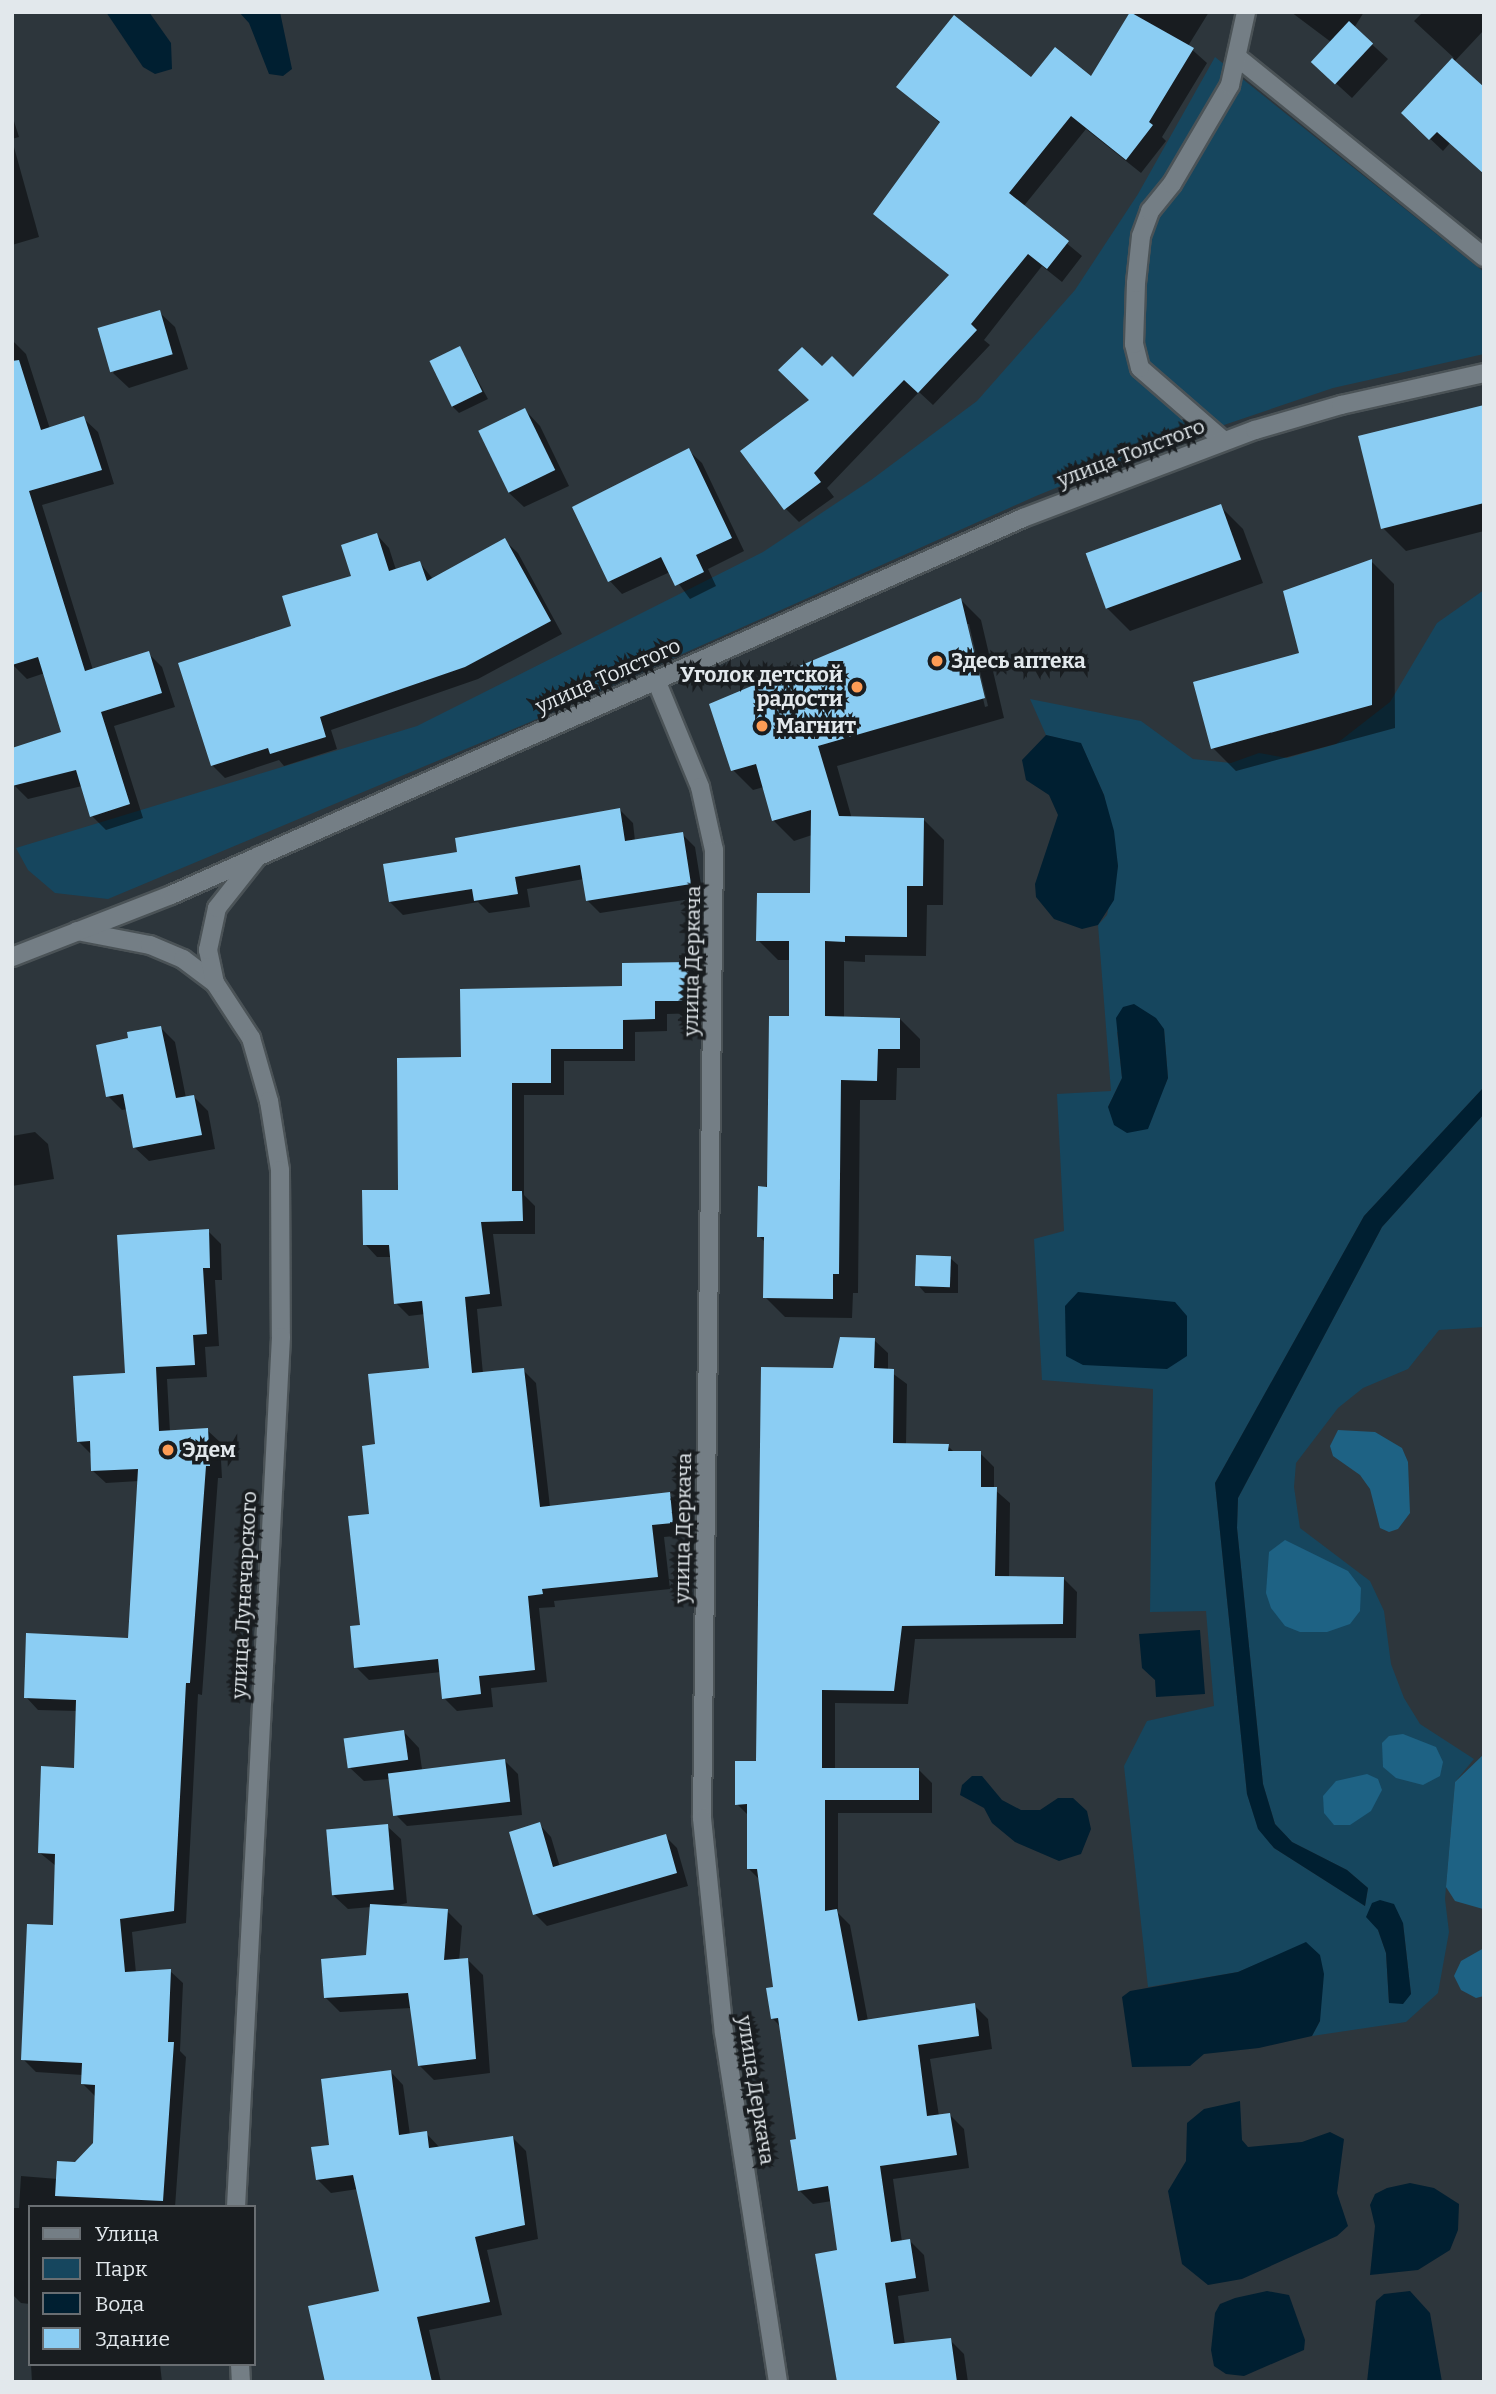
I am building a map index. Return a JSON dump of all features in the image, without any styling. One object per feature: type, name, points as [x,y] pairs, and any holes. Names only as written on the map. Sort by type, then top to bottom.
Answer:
[{"type":"street","name":"улица Толстого","points":[[1224,441],[1140,368],[1134,344],[1141,236],[1150,211],[1214,117],[1230,85],[1246,12]]},
{"type":"street","points":[[1237,57],[1484,257]]},
{"type":"street","name":"улица Толстого","points":[[13,953],[77,931],[258,856],[1023,518],[1224,441],[1341,405],[1484,373]]},
{"type":"street","name":"улица Деркача","points":[[656,680],[700,788],[716,877],[702,1818],[724,2033],[778,2382]]},
{"type":"street","points":[[215,983],[208,950],[217,908],[258,856]]},
{"type":"street","name":"улица Луначарского","points":[[77,931],[150,945],[183,959],[215,983],[238,1011],[259,1061],[275,1136],[282,1209],[281,1337],[236,2205]]},
{"type":"green space","points":[[1215,57],[1484,272],[1484,354],[1333,388],[1147,451],[1036,496],[530,722],[108,899],[55,893],[28,870],[16,848],[417,726],[763,552],[871,480],[977,401],[1075,290],[1138,194]]},
{"type":"green space","points":[[1484,590],[1484,1087],[1364,1216],[1215,1483],[1247,1794],[1258,1828],[1274,1848],[1365,1906],[1368,1888],[1347,1870],[1292,1842],[1275,1824],[1263,1784],[1237,1528],[1238,1498],[1382,1227],[1484,1114],[1484,1327],[1439,1330],[1408,1369],[1363,1388],[1338,1408],[1296,1463],[1294,1487],[1300,1528],[1370,1581],[1384,1611],[1391,1664],[1404,1698],[1420,1724],[1474,1759],[1455,1782],[1445,1899],[1449,1932],[1438,1993],[1406,2022],[1312,2036],[1320,2021],[1262,1962],[1238,1972],[1148,1987],[1124,1766],[1147,1721],[1214,1706],[1206,1611],[1150,1612],[1153,1389],[1042,1380],[1034,1239],[1064,1231],[1057,1094],[1111,1091],[1098,925],[1107,915],[1118,866],[1104,795],[1081,744],[1046,735],[1030,699],[1141,721],[1193,759],[1231,763],[1259,753],[1287,758],[1336,744],[1390,702],[1437,623]],"holes":[[[1164,1029],[1168,1078],[1165,1085],[1108,1107],[1122,1078],[1117,1032]],[[1403,1923],[1411,1994],[1389,2003],[1386,1953],[1378,1930]]]},
{"type":"shaded area","points":[[1338,1430],[1375,1432],[1402,1448],[1408,1462],[1410,1513],[1398,1529],[1389,1532],[1380,1528],[1370,1489],[1360,1475],[1333,1456],[1330,1446]]},
{"type":"shaded area","points":[[1285,1540],[1348,1571],[1361,1588],[1360,1611],[1350,1624],[1327,1632],[1300,1632],[1285,1626],[1271,1608],[1266,1593],[1269,1552]]},
{"type":"shaded area","points":[[1403,1734],[1436,1747],[1443,1762],[1440,1776],[1423,1785],[1396,1778],[1383,1767],[1382,1743],[1389,1736]]},
{"type":"shaded area","points":[[1484,1754],[1483,1909],[1455,1901],[1446,1887],[1455,1782]]},
{"type":"shaded area","points":[[1367,1774],[1378,1779],[1382,1790],[1371,1811],[1350,1825],[1334,1825],[1324,1813],[1323,1796],[1336,1781]]},
{"type":"shaded area","points":[[1484,1948],[1484,1996],[1476,1998],[1461,1990],[1454,1976],[1461,1961]]},
{"type":"water","points":[[106,12],[149,12],[171,43],[172,69],[155,74],[143,67]]},
{"type":"water","points":[[239,12],[280,12],[292,69],[283,76],[269,74],[249,23]]},
{"type":"water","points":[[1046,735],[1081,743],[1104,795],[1114,831],[1118,866],[1114,900],[1098,925],[1082,929],[1054,919],[1036,897],[1035,884],[1058,815],[1049,795],[1026,780],[1022,760]]},
{"type":"water","points":[[1134,1004],[1156,1018],[1164,1029],[1168,1078],[1148,1129],[1127,1133],[1114,1125],[1108,1107],[1122,1078],[1116,1018],[1123,1007]]},
{"type":"water","points":[[1484,1087],[1484,1114],[1382,1227],[1238,1498],[1237,1528],[1263,1784],[1275,1824],[1292,1842],[1347,1870],[1368,1888],[1365,1906],[1274,1848],[1258,1829],[1247,1794],[1215,1483],[1364,1216]]},
{"type":"water","points":[[1078,1292],[1175,1302],[1187,1316],[1187,1356],[1167,1369],[1083,1365],[1066,1356],[1065,1306]]},
{"type":"water","points":[[1200,1630],[1205,1694],[1156,1697],[1155,1680],[1142,1668],[1139,1634]]},
{"type":"water","points":[[972,1776],[982,1776],[1002,1800],[1021,1810],[1040,1810],[1058,1798],[1073,1798],[1087,1811],[1091,1829],[1081,1854],[1059,1861],[1015,1842],[992,1823],[984,1808],[960,1795],[962,1785]]},
{"type":"water","points":[[1380,1900],[1394,1904],[1403,1923],[1411,1994],[1403,2004],[1389,2003],[1386,1953],[1378,1930],[1366,1917],[1372,1903]]},
{"type":"water","points":[[1306,1942],[1320,1955],[1324,1974],[1320,2021],[1312,2036],[1259,2048],[1204,2054],[1190,2066],[1132,2067],[1122,1997],[1130,1991],[1238,1972]]},
{"type":"water","points":[[1240,2101],[1242,2140],[1248,2147],[1302,2142],[1330,2132],[1344,2139],[1337,2193],[1348,2226],[1337,2236],[1242,2279],[1208,2285],[1182,2264],[1168,2191],[1186,2161],[1187,2123],[1204,2109]]},
{"type":"water","points":[[1410,2183],[1434,2188],[1459,2204],[1458,2230],[1450,2250],[1418,2270],[1370,2275],[1375,2226],[1370,2205],[1375,2194],[1387,2188]]},
{"type":"water","points":[[1267,2291],[1289,2295],[1305,2340],[1304,2350],[1244,2376],[1226,2374],[1214,2366],[1211,2350],[1215,2313],[1220,2304]]},
{"type":"water","points":[[1410,2291],[1430,2313],[1442,2382],[1367,2382],[1376,2301],[1384,2294]]},
{"type":"building","points":[[1130,12],[1194,48],[1149,122],[1153,125],[1126,160],[1071,116],[1009,193],[1069,241],[1047,269],[1028,254],[971,324],[977,330],[918,393],[904,380],[814,473],[821,482],[784,510],[740,451],[809,400],[778,370],[802,347],[822,366],[832,356],[853,377],[949,275],[873,214],[940,122],[896,87],[954,15],[1031,77],[1055,47],[1091,76]]},
{"type":"building","points":[[1349,21],[1373,44],[1335,84],[1311,62]]},
{"type":"building","points":[[1452,58],[1484,87],[1484,174],[1437,132],[1429,140],[1401,113]]},
{"type":"building","points":[[160,310],[173,354],[110,372],[98,328]]},
{"type":"building","points":[[460,346],[482,392],[452,407],[429,361]]},
{"type":"building","points":[[19,360],[41,430],[84,416],[102,470],[29,491],[85,671],[149,651],[162,693],[101,712],[130,804],[90,817],[76,770],[12,786],[12,748],[61,732],[38,657],[12,665],[12,361]]},
{"type":"building","points":[[1484,405],[1484,503],[1381,529],[1358,436]]},
{"type":"building","points":[[525,408],[555,470],[509,493],[478,431]]},
{"type":"building","points":[[689,448],[732,538],[696,555],[704,572],[675,586],[661,557],[608,582],[572,507]]},
{"type":"building","points":[[1221,504],[1241,559],[1106,609],[1086,553]]},
{"type":"building","points":[[377,533],[389,571],[420,561],[427,581],[505,538],[551,621],[465,667],[320,717],[326,737],[270,754],[268,748],[211,766],[178,663],[291,626],[282,596],[351,576],[341,545]]},
{"type":"building","points":[[1372,559],[1372,705],[1211,749],[1193,682],[1299,653],[1283,591]]},
{"type":"building","points":[[961,598],[985,698],[818,746],[839,816],[924,818],[923,886],[907,886],[907,937],[845,936],[845,942],[825,941],[825,1016],[900,1018],[900,1049],[878,1049],[877,1081],[841,1080],[839,1274],[833,1274],[833,1299],[763,1298],[764,1237],[757,1237],[758,1186],[767,1187],[769,1016],[789,1016],[789,941],[756,941],[757,893],[810,893],[811,810],[772,821],[756,764],[731,771],[709,704]]},
{"type":"building","points":[[620,808],[625,841],[683,832],[691,884],[586,901],[580,865],[515,877],[518,894],[474,901],[472,889],[389,902],[383,864],[457,852],[455,838]]},
{"type":"building","points":[[688,962],[689,1001],[655,1001],[655,1019],[623,1020],[623,1049],[551,1049],[551,1083],[512,1083],[512,1191],[522,1191],[523,1221],[481,1222],[490,1294],[465,1297],[472,1373],[524,1368],[540,1507],[670,1492],[673,1523],[652,1525],[658,1577],[542,1589],[543,1594],[528,1596],[535,1670],[479,1676],[481,1694],[442,1699],[438,1659],[354,1668],[350,1626],[360,1625],[348,1516],[369,1514],[362,1446],[375,1444],[368,1374],[429,1368],[422,1301],[394,1304],[389,1245],[363,1245],[362,1190],[398,1190],[397,1058],[461,1057],[460,989],[622,986],[622,963]]},
{"type":"building","points":[[161,1026],[176,1098],[194,1095],[202,1135],[133,1148],[123,1094],[106,1097],[96,1045],[128,1038],[127,1032]]},
{"type":"building","points":[[209,1229],[210,1268],[203,1268],[207,1334],[193,1335],[195,1365],[156,1367],[159,1431],[208,1428],[210,1466],[206,1466],[190,1683],[186,1683],[174,1911],[120,1919],[125,1972],[171,1969],[168,2042],[174,2042],[163,2201],[55,2196],[57,2161],[75,2162],[93,2143],[95,2085],[81,2084],[82,2063],[21,2060],[27,1924],[53,1925],[55,1854],[38,1853],[41,1766],[74,1768],[76,1700],[24,1698],[26,1633],[128,1638],[138,1469],[91,1471],[90,1441],[77,1442],[73,1376],[125,1373],[117,1235]]},
{"type":"building","points":[[916,1255],[951,1256],[950,1287],[915,1286]]},
{"type":"building","points":[[840,1337],[875,1338],[874,1368],[894,1369],[893,1443],[949,1444],[948,1451],[981,1451],[981,1487],[997,1487],[995,1576],[1064,1577],[1063,1624],[902,1626],[894,1691],[822,1690],[822,1768],[919,1768],[919,1800],[825,1800],[825,1911],[837,1909],[858,2021],[975,2003],[979,2036],[918,2045],[927,2116],[950,2113],[957,2155],[880,2166],[891,2242],[910,2239],[916,2278],[885,2283],[894,2344],[951,2338],[957,2382],[837,2382],[815,2254],[837,2250],[828,2186],[798,2191],[790,2140],[796,2139],[778,2018],[771,2019],[766,1988],[773,1987],[757,1869],[747,1869],[747,1804],[735,1805],[735,1761],[756,1761],[761,1367],[833,1368]]},
{"type":"building","points":[[404,1730],[408,1760],[348,1768],[344,1738]]},
{"type":"building","points":[[505,1759],[510,1802],[393,1816],[388,1773]]},
{"type":"building","points":[[540,1822],[553,1867],[666,1834],[677,1873],[533,1915],[509,1832]]},
{"type":"building","points":[[388,1824],[394,1890],[332,1895],[326,1829]]},
{"type":"building","points":[[370,1904],[448,1909],[444,1960],[468,1958],[476,2059],[418,2066],[408,1993],[324,1998],[321,1959],[366,1955]]},
{"type":"building","points":[[391,2070],[399,2135],[427,2131],[429,2148],[513,2136],[525,2225],[475,2237],[490,2302],[417,2317],[432,2382],[325,2382],[308,2306],[379,2291],[353,2175],[316,2180],[311,2147],[329,2145],[321,2079]]},
{"type":"place","name":"Здесь аптека","points":[[937,661]]},
{"type":"place","name":"Уголок детской радости","points":[[857,687]]},
{"type":"place","name":"Магнит","points":[[762,726]]},
{"type":"place","name":"Эдем","points":[[168,1450]]}]
